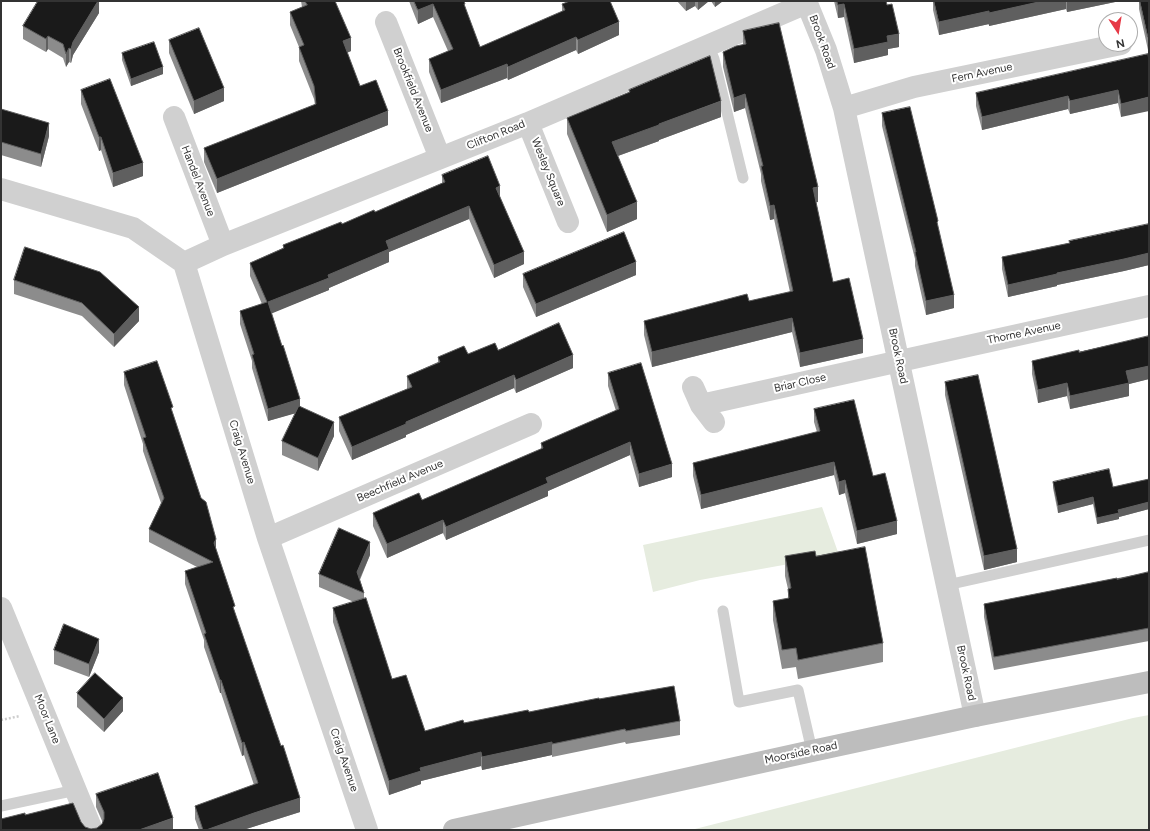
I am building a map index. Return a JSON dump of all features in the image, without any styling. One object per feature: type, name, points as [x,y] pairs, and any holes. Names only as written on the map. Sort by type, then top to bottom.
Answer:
[{"type":"street","name":"Clifton Road","points":[[184,263],[222,245],[528,123],[806,2]]},
{"type":"street","name":"Brook Road","points":[[806,2],[826,50],[844,108],[975,716]]},
{"type":"street","name":"Brookfield Avenue","points":[[386,22],[440,158]]},
{"type":"street","name":"Fern Avenue","points":[[844,108],[914,87],[1098,49]]},
{"type":"street","name":"Handel Avenue","points":[[174,117],[222,245]]},
{"type":"street","name":"Wesley Square","points":[[528,123],[568,222]]},
{"type":"street","points":[[1,189],[133,228],[184,263]]},
{"type":"street","name":"Craig Avenue","points":[[184,263],[268,538],[367,830]]},
{"type":"street","name":"Thorne Avenue","points":[[899,361],[1149,306]]},
{"type":"street","name":"Briar Close","points":[[703,405],[899,361]]},
{"type":"street","name":"Beechfield Avenue","points":[[268,538],[531,424]]},
{"type":"street","name":"Moor Lane","points":[[1,608],[92,830]]},
{"type":"street","name":"Moorside Road","points":[[454,830],[812,750],[1149,682]]},
{"type":"lane","points":[[708,45],[714,59],[743,178]]},
{"type":"lane","points":[[948,585],[1149,540]]},
{"type":"lane","points":[[723,611],[740,702],[798,690],[812,750]]},
{"type":"lane","points":[[1,806],[76,790]]},
{"type":"shaded area","points":[[822,507],[839,555],[700,580],[653,592],[643,545]]},
{"type":"shaded area","points":[[1149,715],[1149,830],[691,830],[1133,718]]},
{"type":"building","points":[[38,1],[98,1],[73,42],[71,49],[69,48],[66,54],[63,44],[48,36],[46,39],[23,26]]},
{"type":"building","points":[[305,1],[335,1],[351,38],[343,41],[360,86],[376,80],[388,111],[217,179],[204,148],[316,104],[314,86],[299,47],[304,45],[290,12],[307,5]]},
{"type":"building","points":[[414,1],[464,1],[480,47],[565,10],[562,4],[570,1],[610,1],[619,22],[578,40],[576,37],[508,67],[507,64],[441,90],[429,59],[453,49],[433,4],[418,10]]},
{"type":"building","points":[[837,1],[886,1],[887,5],[892,4],[899,34],[887,36],[888,42],[854,49],[844,4],[838,5]]},
{"type":"building","points":[[934,1],[1043,1],[939,22]]},
{"type":"building","points":[[1140,1],[1149,1],[1149,37],[1148,37]]},
{"type":"building","points":[[779,23],[818,187],[813,188],[833,282],[849,278],[863,339],[800,353],[792,318],[652,352],[644,321],[747,294],[749,301],[793,291],[774,205],[770,206],[761,166],[763,166],[745,94],[734,98],[723,52],[736,46],[746,44],[743,31]]},
{"type":"building","points":[[199,28],[224,88],[194,101],[169,40]]},
{"type":"building","points":[[154,42],[163,67],[131,79],[122,53]]},
{"type":"building","points":[[1148,54],[1149,97],[1121,104],[1118,90],[1070,101],[1068,96],[982,117],[976,93]]},
{"type":"building","points":[[710,56],[721,101],[612,142],[637,202],[607,215],[567,118],[630,92],[629,90]]},
{"type":"building","points":[[110,79],[143,163],[113,173],[101,137],[99,137],[81,90]]},
{"type":"building","points":[[910,107],[938,221],[954,295],[926,301],[916,252],[882,113]]},
{"type":"building","points":[[1,109],[49,123],[41,154],[1,142]]},
{"type":"building","points":[[488,156],[500,186],[496,188],[524,252],[494,265],[469,206],[386,241],[389,249],[328,275],[329,278],[268,302],[300,399],[268,409],[252,355],[254,354],[240,311],[267,302],[250,263],[284,248],[283,245],[341,222],[342,224],[374,210],[375,212],[445,182],[442,175]]},
{"type":"building","points":[[1149,224],[1149,253],[1008,285],[1002,257],[1070,243],[1069,241]]},
{"type":"building","points":[[624,232],[636,262],[536,304],[523,274]]},
{"type":"building","points":[[25,247],[100,272],[139,307],[114,334],[82,303],[14,280]]},
{"type":"building","points":[[559,323],[573,355],[516,380],[514,375],[352,447],[339,417],[412,387],[407,376],[440,362],[438,357],[464,346],[468,354],[495,343],[498,350]]},
{"type":"building","points":[[1149,336],[1149,366],[1126,371],[1129,383],[1070,396],[1067,383],[1038,390],[1032,361]]},
{"type":"building","points":[[157,361],[201,498],[206,502],[216,539],[214,543],[235,606],[233,607],[281,746],[283,745],[300,798],[206,830],[203,830],[195,806],[258,783],[244,742],[242,743],[204,634],[206,633],[185,571],[213,562],[149,529],[164,498],[143,438],[146,437],[124,372]]},
{"type":"building","points":[[641,363],[672,464],[639,474],[630,442],[546,478],[548,483],[446,527],[443,520],[387,544],[373,513],[419,493],[422,500],[543,448],[541,443],[619,409],[608,373]]},
{"type":"building","points":[[978,375],[1017,549],[984,556],[945,382]]},
{"type":"building","points":[[854,400],[873,476],[885,473],[897,521],[857,531],[845,480],[839,482],[834,462],[701,495],[693,463],[820,431],[814,409]]},
{"type":"building","points":[[299,406],[334,422],[318,458],[282,441]]},
{"type":"building","points":[[1109,469],[1113,487],[1149,479],[1149,502],[1118,510],[1119,513],[1097,518],[1093,497],[1058,506],[1053,482]]},
{"type":"building","points":[[339,528],[370,542],[357,572],[364,593],[319,574]]},
{"type":"building","points":[[865,547],[883,643],[798,660],[796,648],[782,650],[773,601],[789,598],[788,589],[791,588],[785,556],[815,551],[816,556]]},
{"type":"building","points":[[1149,572],[1149,628],[994,657],[984,604]]},
{"type":"building","points":[[366,598],[392,679],[406,675],[425,731],[463,720],[464,723],[528,710],[529,712],[599,698],[674,686],[680,721],[626,731],[625,729],[552,744],[552,742],[482,757],[481,752],[420,768],[421,771],[389,781],[333,608]]},
{"type":"building","points":[[64,624],[99,639],[89,664],[54,650]]},
{"type":"building","points":[[95,673],[123,698],[104,719],[77,693]]},
{"type":"building","points":[[158,773],[173,818],[139,830],[1,830],[1,819],[25,813],[25,815],[73,803],[81,822],[85,827],[91,829],[97,828],[102,824],[104,812],[96,794]]}]
